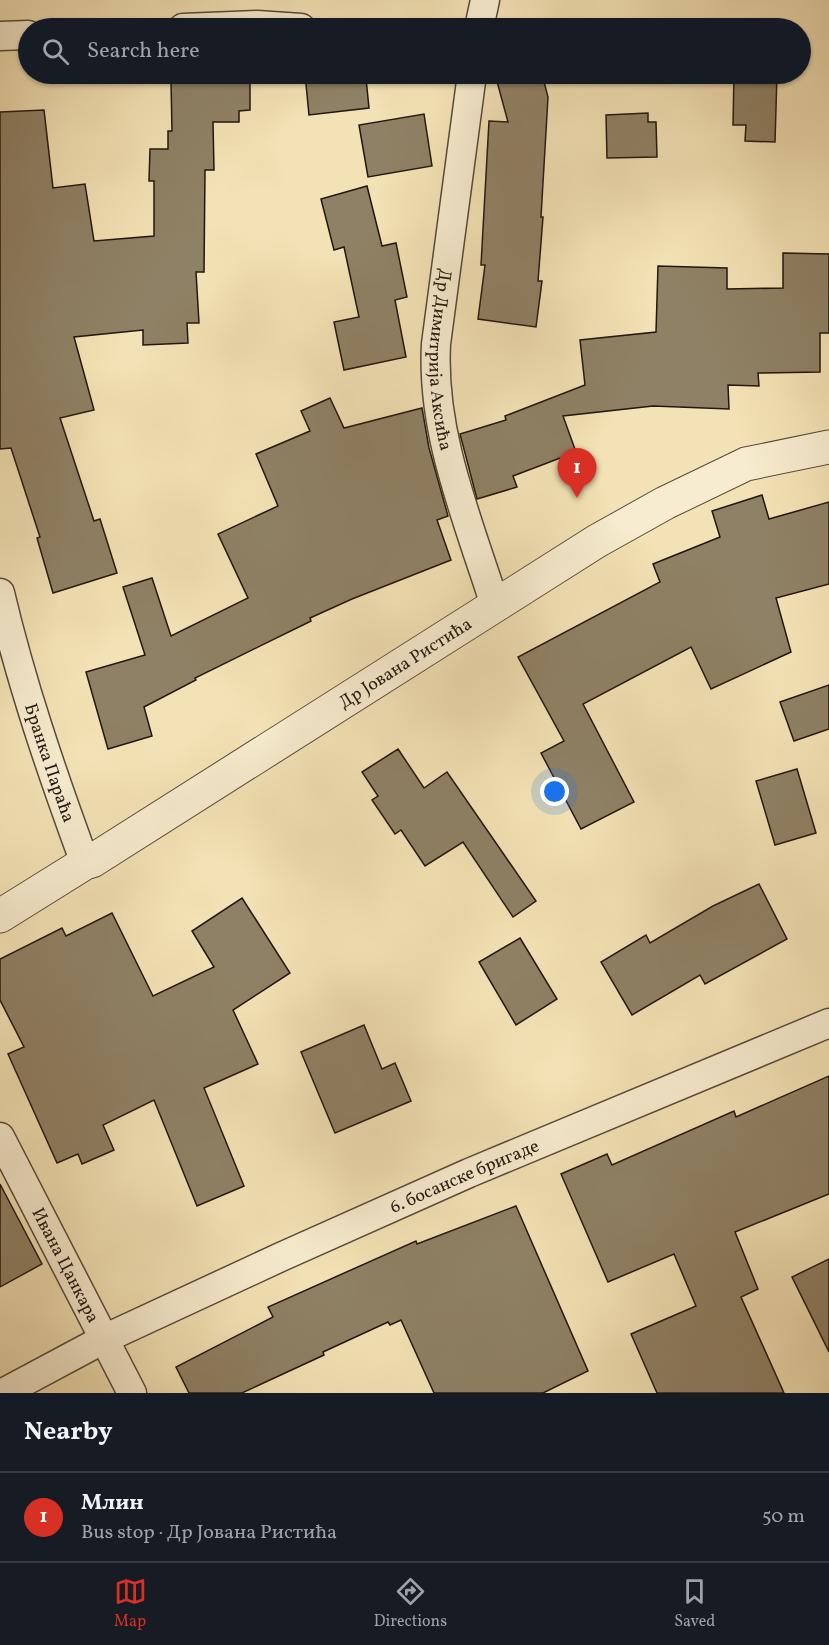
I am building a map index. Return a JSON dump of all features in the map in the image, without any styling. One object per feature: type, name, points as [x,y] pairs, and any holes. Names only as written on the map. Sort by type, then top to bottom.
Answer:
[{"type":"street","points":[[481,18],[485,0]]},
{"type":"street","points":[[0,36],[18,35]]},
{"type":"street","name":"Др Димитрија Аксића","points":[[471,84],[434,374],[443,439],[450,467],[495,605]]},
{"type":"street","name":"Др Јована Ристића","points":[[0,916],[85,863],[92,861],[597,541],[665,503],[746,464],[829,447]]},
{"type":"street","name":"Бранка Параћа","points":[[0,593],[37,729],[85,863]]},
{"type":"street","name":"6. босанске бригаде","points":[[3,1393],[104,1339],[469,1173],[829,1023]]},
{"type":"street","name":"Ивана Цанкара","points":[[0,1137],[132,1393]]},
{"type":"building","points":[[171,84],[250,84],[250,110],[239,111],[239,122],[213,122],[214,170],[205,170],[204,272],[196,272],[199,323],[187,323],[188,343],[143,345],[143,330],[74,337],[94,410],[60,418],[94,521],[100,519],[117,573],[53,593],[37,538],[40,537],[11,448],[0,449],[0,112],[44,110],[53,188],[85,184],[94,241],[154,236],[154,181],[149,181],[150,149],[168,149],[168,131],[172,131]]},
{"type":"building","points":[[306,84],[367,84],[369,108],[309,115]]},
{"type":"building","points":[[498,84],[545,84],[548,97],[538,281],[542,281],[536,327],[478,319],[485,265],[481,265],[489,121],[508,122]]},
{"type":"building","points":[[734,84],[777,84],[775,142],[745,141],[746,125],[733,125]]},
{"type":"building","points":[[648,113],[648,122],[656,122],[657,157],[607,158],[606,115]]},
{"type":"building","points":[[424,114],[432,166],[368,177],[359,125]]},
{"type":"building","points":[[367,186],[382,246],[396,243],[407,297],[395,300],[406,357],[344,370],[334,322],[359,317],[344,247],[334,250],[321,199]]},
{"type":"building","points":[[783,253],[829,254],[829,333],[820,333],[820,372],[758,373],[759,386],[728,385],[729,409],[653,406],[563,416],[576,452],[513,476],[517,487],[477,499],[460,434],[506,420],[505,416],[585,385],[580,340],[656,332],[658,266],[727,268],[727,289],[783,288]]},
{"type":"building","points":[[330,398],[344,428],[422,408],[429,448],[448,516],[437,520],[451,560],[310,618],[311,621],[195,678],[196,680],[144,707],[152,736],[108,749],[86,672],[145,655],[123,587],[152,578],[171,636],[248,598],[218,534],[278,506],[256,454],[310,431],[301,411]]},
{"type":"building","points":[[762,495],[769,519],[829,502],[829,584],[776,598],[791,652],[711,689],[691,647],[583,704],[634,802],[581,829],[541,753],[564,741],[518,657],[660,582],[653,564],[720,537],[712,511]]},
{"type":"building","points":[[829,685],[829,729],[794,741],[780,702]]},
{"type":"building","points":[[398,749],[424,788],[447,772],[536,901],[513,917],[463,842],[425,866],[401,830],[395,834],[372,800],[378,796],[362,772]]},
{"type":"building","points":[[797,769],[816,833],[775,845],[756,781]]},
{"type":"building","points":[[759,884],[787,939],[705,984],[700,975],[632,1015],[601,962],[646,935],[650,943],[713,906]]},
{"type":"building","points":[[242,898],[290,973],[233,1010],[258,1064],[204,1088],[244,1186],[197,1206],[154,1100],[103,1125],[114,1150],[82,1164],[78,1154],[57,1163],[8,1054],[24,1047],[0,1000],[0,959],[62,928],[66,936],[112,913],[153,996],[214,967],[192,931]]},
{"type":"building","points":[[520,938],[557,999],[516,1025],[479,962]]},
{"type":"building","points":[[364,1025],[382,1069],[395,1063],[411,1101],[335,1133],[301,1052]]},
{"type":"building","points":[[829,1076],[829,1194],[735,1232],[758,1289],[741,1297],[784,1393],[657,1393],[631,1334],[696,1306],[674,1254],[608,1282],[561,1174],[607,1154],[612,1165],[734,1111],[736,1117]]},
{"type":"building","points":[[0,1184],[42,1264],[0,1287]]},
{"type":"building","points":[[516,1206],[588,1371],[543,1393],[434,1393],[401,1320],[390,1325],[388,1322],[242,1393],[189,1393],[176,1367],[273,1317],[268,1307],[416,1241],[417,1244]]},
{"type":"building","points":[[829,1259],[829,1352],[792,1277]]},
{"type":"place","name":"Млин","points":[[577,498]]}]
